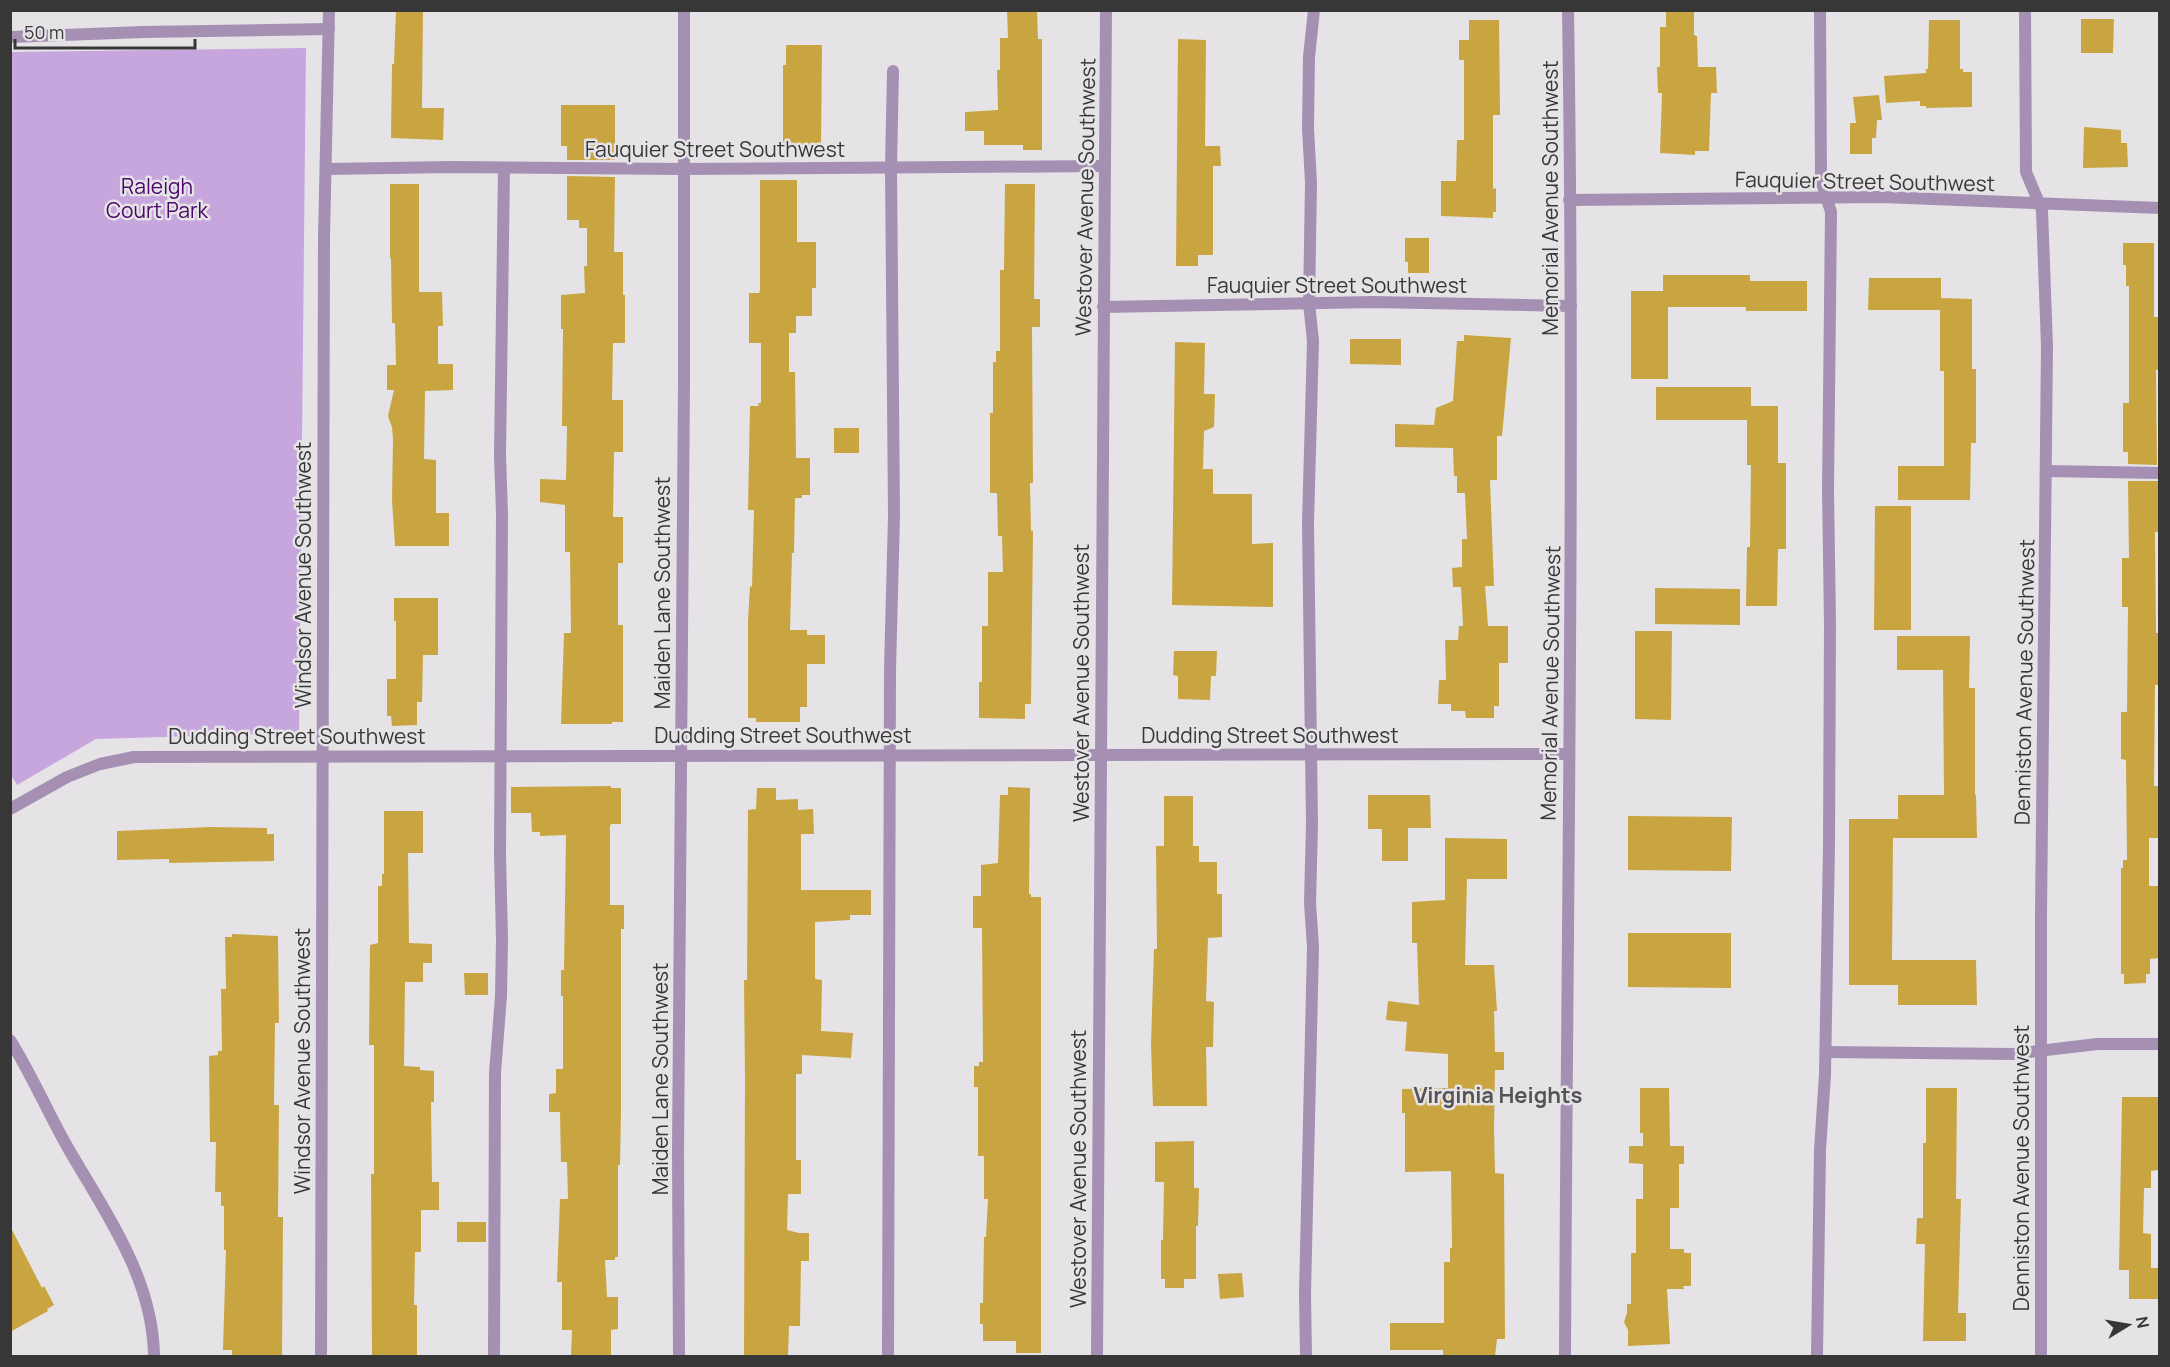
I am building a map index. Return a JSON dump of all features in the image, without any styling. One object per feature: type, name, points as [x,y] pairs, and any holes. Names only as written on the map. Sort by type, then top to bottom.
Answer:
[{"type":"street","name":"Windsor Avenue Southwest","points":[[321,1356],[321,755],[329,10]]},
{"type":"street","name":"Maiden Lane Southwest","points":[[679,1356],[684,10]]},
{"type":"street","name":"Westover Avenue Southwest","points":[[1096,1356],[1106,10]]},
{"type":"street","points":[[1306,1356],[1305,1294],[1312,947],[1308,523],[1313,341],[1309,303],[1311,183],[1308,128],[1309,57],[1314,10]]},
{"type":"street","name":"Memorial Avenue Southwest","points":[[1565,1356],[1568,754],[1572,593],[1568,10]]},
{"type":"street","points":[[1817,1356],[1820,1150],[1826,1052],[1829,845],[1828,490],[1832,212],[1821,180],[1820,10]]},
{"type":"street","name":"Denniston Avenue Southwest","points":[[2025,10],[2026,172],[2042,210],[2047,346],[2041,1050],[2041,1356]]},
{"type":"street","points":[[10,37],[329,29]]},
{"type":"street","points":[[888,1356],[890,670],[894,515],[891,167],[893,71]]},
{"type":"street","name":"Fauquier Street Southwest","points":[[326,169],[1105,166]]},
{"type":"street","points":[[494,1356],[495,1073],[501,996],[502,939],[500,455],[504,168]]},
{"type":"street","name":"Fauquier Street Southwest","points":[[1569,200],[1881,197],[2160,208]]},
{"type":"street","name":"Fauquier Street Southwest","points":[[1103,307],[1396,302],[1571,306]]},
{"type":"street","points":[[2046,471],[2160,473]]},
{"type":"street","name":"Dudding Street Southwest","points":[[10,809],[67,777],[100,764],[134,757],[1568,754]]},
{"type":"street","points":[[10,1040],[121,1238],[140,1283],[154,1331],[154,1356]]},
{"type":"street","points":[[1826,1052],[2013,1054],[2097,1044],[2160,1044]]},
{"type":"green space","name":"Raleigh Court Park","points":[[306,48],[299,733],[96,739],[17,785],[10,773],[11,52]]},
{"type":"building","points":[[396,10],[423,10],[422,108],[444,108],[443,140],[391,138],[392,64],[394,64]]},
{"type":"building","points":[[1007,10],[1037,10],[1038,39],[1042,39],[1042,150],[1023,150],[1023,145],[984,145],[984,131],[965,131],[965,112],[998,110],[997,70],[1000,70],[1000,38],[1008,38]]},
{"type":"building","points":[[1666,10],[1694,10],[1698,67],[1716,67],[1717,93],[1711,93],[1709,151],[1695,151],[1695,155],[1660,153],[1662,93],[1658,93],[1657,67],[1660,67],[1660,27],[1666,27]]},
{"type":"building","points":[[2081,19],[2114,19],[2113,53],[2081,53]]},
{"type":"building","points":[[1469,20],[1499,20],[1500,115],[1493,115],[1493,189],[1496,188],[1496,212],[1493,212],[1493,218],[1441,216],[1441,181],[1456,181],[1457,140],[1464,140],[1464,60],[1459,60],[1459,40],[1469,40]]},
{"type":"building","points":[[1929,20],[1960,20],[1960,69],[1963,69],[1963,72],[1972,72],[1972,107],[1926,108],[1926,106],[1920,106],[1920,101],[1886,103],[1884,76],[1926,73]]},
{"type":"building","points":[[1178,39],[1206,40],[1205,146],[1220,146],[1221,166],[1213,166],[1213,255],[1198,255],[1198,266],[1176,266]]},
{"type":"building","points":[[786,45],[822,45],[821,146],[783,146],[783,65],[786,65]]},
{"type":"building","points":[[1879,95],[1882,120],[1877,120],[1876,138],[1872,138],[1872,154],[1850,154],[1850,123],[1856,123],[1853,97]]},
{"type":"building","points":[[561,105],[615,105],[615,160],[567,160],[567,146],[561,146]]},
{"type":"building","points":[[2084,127],[2121,130],[2121,143],[2127,143],[2128,167],[2083,168]]},
{"type":"building","points":[[567,176],[615,177],[614,252],[623,252],[625,343],[613,343],[612,400],[623,400],[623,452],[614,452],[613,517],[623,517],[623,563],[618,563],[618,625],[623,625],[623,722],[612,722],[612,724],[561,724],[564,633],[571,633],[570,552],[565,552],[565,505],[540,502],[540,479],[566,480],[567,426],[562,426],[561,295],[585,293],[584,266],[587,266],[587,228],[579,228],[579,220],[567,220]]},
{"type":"building","points":[[760,180],[797,180],[797,242],[816,242],[816,288],[812,288],[812,316],[796,316],[796,333],[789,333],[789,372],[795,372],[796,458],[810,458],[810,495],[795,498],[790,630],[807,630],[807,635],[825,635],[825,664],[807,664],[807,707],[800,707],[800,722],[756,722],[756,718],[748,718],[748,621],[750,586],[752,587],[754,510],[748,510],[750,406],[759,406],[758,403],[761,403],[761,343],[749,343],[749,293],[760,291]]},
{"type":"building","points":[[390,184],[419,184],[419,292],[442,292],[443,326],[438,326],[438,364],[453,364],[453,390],[425,391],[424,459],[436,460],[436,513],[449,513],[449,546],[395,546],[392,500],[393,440],[388,416],[394,390],[387,390],[387,365],[396,365],[395,323],[392,323]]},
{"type":"building","points":[[1005,184],[1035,184],[1034,299],[1040,299],[1040,327],[1032,327],[1031,704],[1025,704],[1025,719],[979,718],[979,682],[982,682],[982,626],[988,626],[988,572],[1003,572],[1002,536],[998,536],[997,493],[990,493],[990,413],[993,413],[993,362],[996,362],[996,351],[1000,351],[1000,270],[1004,270]]},
{"type":"building","points":[[1405,238],[1429,238],[1429,273],[1408,273],[1408,262],[1405,262]]},
{"type":"building","points":[[2123,243],[2154,243],[2154,317],[2160,317],[2160,370],[2156,370],[2157,465],[2128,464],[2128,452],[2123,452],[2123,403],[2129,403],[2129,286],[2126,286],[2126,265],[2123,265]]},
{"type":"building","points":[[1663,275],[1750,275],[1750,281],[1807,281],[1807,311],[1746,311],[1746,307],[1668,307],[1668,379],[1631,379],[1631,291],[1663,291]]},
{"type":"building","points":[[1869,278],[1941,278],[1941,298],[1972,299],[1972,369],[1976,369],[1976,443],[1971,443],[1970,500],[1898,500],[1898,466],[1944,466],[1944,371],[1940,371],[1940,310],[1868,310]]},
{"type":"building","points":[[1464,335],[1511,338],[1502,436],[1497,436],[1497,480],[1490,480],[1494,586],[1485,586],[1488,626],[1508,626],[1508,663],[1499,663],[1499,706],[1494,706],[1494,718],[1466,718],[1465,711],[1451,711],[1451,704],[1438,704],[1439,680],[1446,680],[1445,640],[1458,640],[1459,626],[1463,626],[1461,587],[1453,587],[1452,568],[1462,567],[1462,539],[1467,539],[1465,493],[1457,493],[1453,448],[1395,447],[1395,424],[1434,425],[1436,408],[1453,401],[1457,341],[1464,341]]},
{"type":"building","points":[[1350,339],[1401,339],[1401,365],[1350,364]]},
{"type":"building","points":[[1175,342],[1205,343],[1204,394],[1215,394],[1214,427],[1204,431],[1203,469],[1213,469],[1213,494],[1252,494],[1252,544],[1273,543],[1273,607],[1172,605]]},
{"type":"building","points":[[1656,387],[1751,387],[1751,406],[1778,406],[1778,463],[1786,463],[1786,549],[1778,549],[1777,606],[1746,606],[1747,547],[1750,547],[1751,465],[1747,465],[1747,420],[1656,420]]},
{"type":"building","points":[[834,428],[859,428],[859,453],[834,453]]},
{"type":"building","points":[[2128,481],[2160,481],[2160,532],[2155,532],[2156,633],[2160,633],[2160,685],[2155,685],[2154,786],[2158,786],[2159,838],[2149,838],[2149,886],[2160,886],[2160,958],[2150,959],[2150,974],[2146,974],[2146,983],[2124,984],[2124,974],[2121,974],[2121,868],[2123,868],[2123,860],[2127,860],[2126,760],[2121,759],[2121,712],[2127,712],[2128,607],[2122,607],[2122,558],[2129,558]]},
{"type":"building","points":[[1875,506],[1911,506],[1911,630],[1874,630]]},
{"type":"building","points":[[1655,588],[1740,589],[1740,625],[1655,624]]},
{"type":"building","points":[[394,598],[438,598],[438,655],[423,655],[422,702],[417,702],[417,725],[392,726],[391,716],[387,716],[387,679],[396,679]]},
{"type":"building","points":[[1635,631],[1672,631],[1671,720],[1635,719]]},
{"type":"building","points":[[1897,636],[1970,636],[1969,688],[1975,688],[1977,838],[1893,838],[1892,960],[1976,960],[1977,1005],[1898,1005],[1898,985],[1849,985],[1849,819],[1898,819],[1898,795],[1944,795],[1943,670],[1897,670]]},
{"type":"building","points":[[1174,651],[1217,651],[1216,676],[1211,676],[1210,700],[1178,699],[1178,676],[1173,675]]},
{"type":"building","points":[[611,786],[611,788],[621,788],[621,824],[610,826],[610,905],[624,905],[624,929],[621,929],[618,1257],[615,1257],[615,1260],[605,1260],[607,1297],[618,1297],[618,1329],[611,1330],[611,1356],[571,1356],[572,1330],[562,1330],[562,1282],[557,1282],[560,1199],[568,1199],[567,1162],[561,1162],[560,1112],[549,1112],[549,1094],[556,1093],[556,1069],[563,1069],[561,970],[564,970],[566,835],[540,836],[540,832],[532,832],[531,813],[511,813],[511,787]]},
{"type":"building","points":[[1008,787],[1030,788],[1029,894],[1031,897],[1041,897],[1041,1353],[1016,1353],[1016,1341],[983,1341],[983,1324],[980,1324],[988,1199],[984,1199],[984,1156],[978,1156],[978,1087],[974,1087],[974,1066],[979,1066],[979,1062],[983,1062],[982,928],[973,928],[973,896],[981,896],[981,865],[998,863],[1000,795],[1008,795]]},
{"type":"building","points":[[757,788],[776,788],[776,800],[798,799],[798,810],[813,809],[814,834],[801,834],[801,890],[871,890],[871,915],[850,915],[850,920],[815,922],[815,979],[822,980],[821,1031],[853,1033],[851,1058],[802,1055],[802,1074],[796,1074],[796,1160],[801,1160],[801,1194],[788,1194],[787,1230],[809,1233],[809,1261],[801,1261],[800,1326],[789,1326],[788,1356],[744,1356],[744,980],[747,980],[748,810],[756,809]]},
{"type":"building","points":[[1368,795],[1430,795],[1431,828],[1408,828],[1408,861],[1382,861],[1382,829],[1368,829]]},
{"type":"building","points":[[1164,796],[1193,796],[1193,846],[1199,846],[1199,862],[1217,862],[1217,894],[1222,894],[1222,937],[1208,938],[1206,1001],[1214,1002],[1213,1047],[1206,1047],[1207,1106],[1153,1106],[1151,1045],[1154,949],[1157,949],[1156,846],[1164,846]]},
{"type":"building","points":[[384,811],[423,811],[423,853],[408,853],[409,943],[432,944],[432,963],[423,963],[423,982],[405,982],[404,1066],[434,1071],[434,1102],[431,1102],[432,1182],[439,1182],[439,1210],[421,1210],[421,1252],[415,1252],[414,1305],[417,1305],[417,1356],[372,1356],[371,1174],[374,1174],[374,1045],[369,1045],[370,945],[378,943],[378,886],[382,886],[382,874],[384,874]]},
{"type":"building","points":[[1628,816],[1732,817],[1731,871],[1628,870]]},
{"type":"building","points":[[211,827],[267,828],[267,834],[274,834],[274,861],[169,863],[169,859],[117,860],[117,831]]},
{"type":"building","points":[[1445,838],[1507,839],[1507,879],[1467,879],[1465,965],[1494,965],[1497,1011],[1494,1011],[1495,1052],[1504,1052],[1504,1070],[1495,1070],[1494,1128],[1495,1173],[1504,1174],[1505,1339],[1497,1339],[1495,1356],[1443,1356],[1443,1350],[1390,1350],[1390,1323],[1444,1323],[1444,1262],[1450,1262],[1450,1248],[1452,1248],[1451,1171],[1405,1172],[1405,1113],[1402,1113],[1402,1089],[1448,1088],[1448,1054],[1405,1051],[1407,1022],[1386,1020],[1388,1001],[1419,1005],[1417,943],[1412,943],[1412,902],[1445,900]]},
{"type":"building","points":[[1628,933],[1731,933],[1731,988],[1628,987]]},
{"type":"building","points":[[232,934],[278,936],[279,1023],[275,1023],[274,1105],[279,1105],[278,1217],[283,1217],[282,1356],[232,1356],[232,1350],[223,1350],[226,1250],[224,1250],[224,1206],[221,1206],[221,1192],[215,1192],[216,1142],[210,1142],[209,1056],[218,1055],[218,1051],[222,1051],[221,989],[226,989],[225,937],[232,937]]},
{"type":"building","points":[[464,973],[488,973],[488,995],[465,995]]},
{"type":"building","points":[[1640,1088],[1669,1088],[1670,1146],[1684,1146],[1684,1164],[1679,1164],[1679,1208],[1670,1208],[1670,1249],[1684,1249],[1684,1253],[1691,1253],[1691,1286],[1683,1286],[1684,1289],[1667,1289],[1670,1344],[1628,1346],[1628,1330],[1624,1322],[1627,1304],[1631,1304],[1631,1253],[1636,1253],[1636,1199],[1643,1199],[1643,1164],[1629,1163],[1629,1146],[1643,1146],[1643,1133],[1640,1133]]},
{"type":"building","points":[[1926,1088],[1957,1088],[1956,1199],[1961,1199],[1958,1313],[1966,1313],[1966,1341],[1923,1341],[1925,1244],[1916,1244],[1917,1218],[1923,1218]]},
{"type":"building","points":[[2122,1097],[2160,1097],[2159,1170],[2151,1171],[2151,1188],[2144,1188],[2143,1233],[2151,1234],[2151,1268],[2160,1268],[2160,1299],[2129,1299],[2129,1270],[2119,1270]]},
{"type":"building","points":[[1194,1141],[1194,1188],[1199,1188],[1196,1279],[1184,1279],[1184,1288],[1165,1288],[1165,1279],[1161,1279],[1164,1182],[1155,1182],[1155,1142]]},
{"type":"building","points":[[457,1222],[486,1222],[486,1242],[457,1242]]},
{"type":"building","points":[[10,1226],[42,1288],[44,1286],[54,1305],[47,1309],[48,1311],[10,1332]]},
{"type":"building","points":[[1242,1273],[1244,1297],[1220,1299],[1218,1274]]},
{"type":"district","name":"Virginia Heights","points":[[1498,1095]]}]
